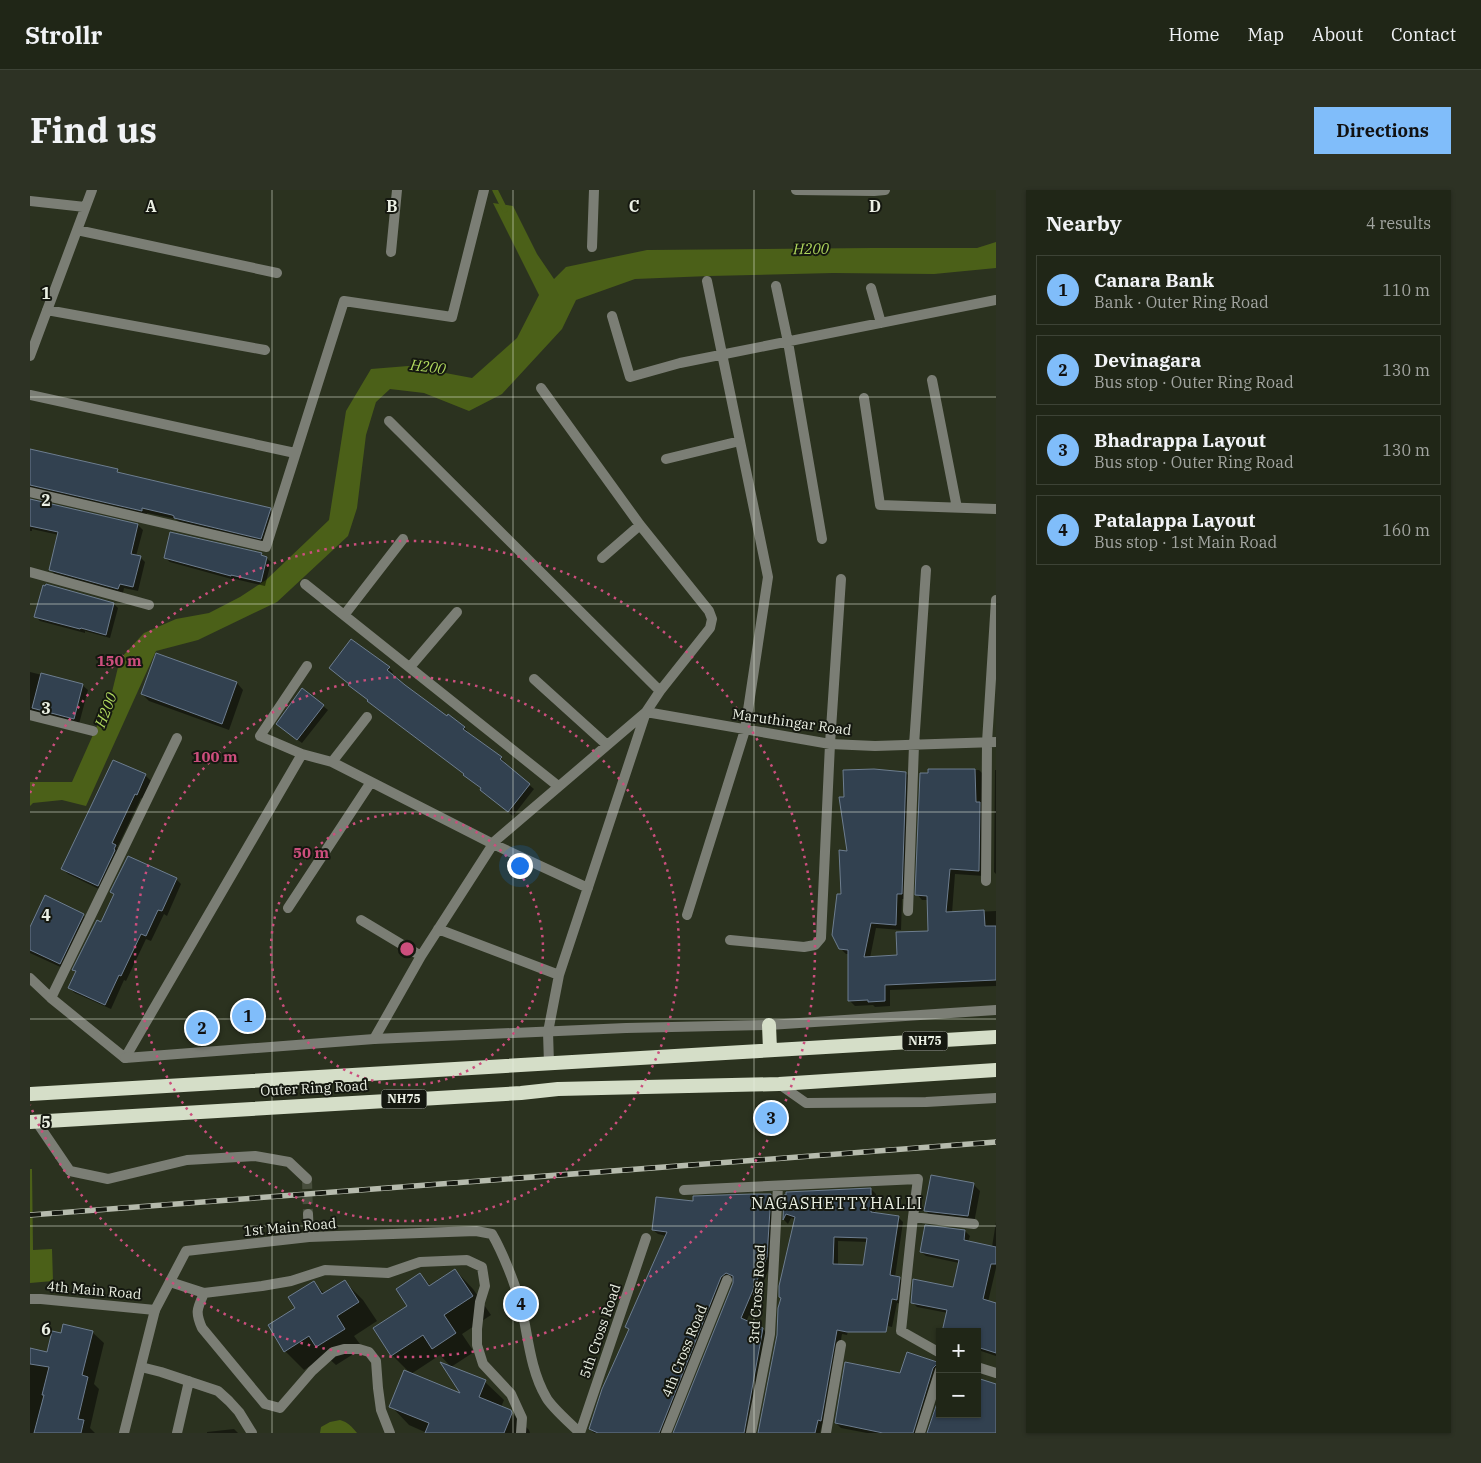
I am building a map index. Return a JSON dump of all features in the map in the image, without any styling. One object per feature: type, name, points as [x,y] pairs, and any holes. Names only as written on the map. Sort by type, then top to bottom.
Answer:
[{"type":"highway","points":[[769,1025],[770,1050]]},
{"type":"highway","name":"NH75","points":[[770,1050],[996,1037]]},
{"type":"highway","name":"Outer Ring Road","points":[[30,1094],[770,1050]]},
{"type":"highway","name":"NH75","points":[[779,1084],[996,1070]]},
{"type":"highway","name":"Outer Ring Road","points":[[33,1121],[521,1093],[558,1089],[779,1084]]},
{"type":"street","points":[[30,356],[92,190]]},
{"type":"street","points":[[390,252],[397,190]]},
{"type":"street","points":[[30,492],[266,547],[344,301],[452,317],[484,190]]},
{"type":"street","points":[[592,247],[594,190]]},
{"type":"street","points":[[796,190],[885,190]]},
{"type":"street","points":[[30,201],[86,207]]},
{"type":"street","points":[[77,230],[277,273]]},
{"type":"street","points":[[687,915],[744,730],[768,577],[707,281]]},
{"type":"street","points":[[776,286],[788,342],[822,539]]},
{"type":"street","points":[[871,288],[881,323]]},
{"type":"street","points":[[612,316],[630,376],[680,363],[996,300]]},
{"type":"street","points":[[47,310],[265,350]]},
{"type":"street","points":[[932,380],[957,508]]},
{"type":"street","points":[[542,388],[640,525],[710,611],[712,619],[710,628],[660,691],[646,712],[559,975],[548,1032],[548,1064]]},
{"type":"street","points":[[30,395],[295,453]]},
{"type":"street","points":[[864,398],[880,505],[996,509]]},
{"type":"street","points":[[389,421],[660,691]]},
{"type":"street","points":[[666,459],[740,442]]},
{"type":"street","points":[[602,558],[640,525]]},
{"type":"street","points":[[344,614],[403,539]]},
{"type":"street","points":[[908,911],[914,745],[926,570]]},
{"type":"street","points":[[30,572],[148,605]]},
{"type":"street","points":[[730,940],[804,947],[815,945],[822,938],[830,744],[841,579]]},
{"type":"street","points":[[305,584],[558,786]]},
{"type":"street","points":[[986,881],[996,600]]},
{"type":"street","points":[[410,667],[457,612]]},
{"type":"street","points":[[307,666],[260,736],[302,754],[332,762],[493,844],[588,888]]},
{"type":"street","points":[[534,679],[607,744]]},
{"type":"street","points":[[374,1039],[421,956],[493,844],[646,712]]},
{"type":"street","name":"Maruthingar Road","points":[[646,712],[830,744],[875,746],[992,742]]},
{"type":"street","points":[[30,715],[93,731]]},
{"type":"street","points":[[332,762],[367,717]]},
{"type":"street","points":[[51,998],[177,738]]},
{"type":"street","points":[[125,1058],[302,754]]},
{"type":"street","points":[[288,908],[371,782]]},
{"type":"street","points":[[361,920],[421,956]]},
{"type":"street","points":[[438,929],[559,975]]},
{"type":"street","points":[[30,978],[51,998],[125,1058],[374,1039],[626,1028],[769,1025],[996,1010]]},
{"type":"street","points":[[779,1084],[806,1103],[926,1102],[996,1098]]},
{"type":"street","points":[[33,1121],[70,1172],[108,1179],[186,1160],[255,1156],[288,1162],[306,1179]]},
{"type":"street","points":[[684,1190],[918,1179],[901,1331],[936,1351]]},
{"type":"street","name":"3rd Cross Road","points":[[751,1433],[770,1334],[778,1186]]},
{"type":"street","points":[[308,1214],[309,1237]]},
{"type":"street","points":[[914,1218],[974,1224]]},
{"type":"street","name":"1st Main Road","points":[[124,1433],[155,1310],[186,1252],[309,1237],[476,1231],[492,1234],[500,1248],[520,1304],[534,1367],[546,1398],[580,1433]]},
{"type":"street","name":"5th Cross Road","points":[[580,1433],[646,1238]]},
{"type":"street","points":[[170,1282],[204,1293],[292,1281],[324,1270],[388,1273],[420,1262],[467,1260],[482,1267],[486,1286],[480,1302],[477,1345],[483,1364],[510,1394],[522,1418],[521,1433]]},
{"type":"street","name":"4th Cross Road","points":[[666,1433],[727,1280]]},
{"type":"street","points":[[204,1293],[197,1315],[202,1328],[265,1404],[280,1408],[312,1371],[333,1352],[344,1349],[359,1349],[369,1352],[376,1361],[381,1410],[390,1433]]},
{"type":"street","name":"4th Main Road","points":[[30,1299],[155,1310]]},
{"type":"street","points":[[826,1433],[841,1345]]},
{"type":"street","points":[[141,1367],[218,1391],[239,1412],[252,1433]]},
{"type":"street","points":[[981,1368],[996,1373]]},
{"type":"street","points":[[920,1433],[939,1373]]},
{"type":"street","points":[[177,1433],[189,1381]]},
{"type":"water","name":"H200","points":[[493,203],[513,206],[537,254],[554,279],[566,267],[647,250],[977,248],[996,242],[996,268],[934,274],[833,273],[635,279],[576,300],[562,329],[502,394],[469,411],[424,393],[390,389],[376,402],[366,435],[357,508],[348,536],[277,602],[198,640],[156,651],[86,806],[62,800],[33,803],[30,806],[30,782],[72,782],[112,692],[120,659],[144,633],[176,619],[209,613],[240,597],[266,580],[329,520],[346,411],[371,369],[408,366],[472,378],[517,338],[539,295]]},
{"type":"water","points":[[30,1169],[32,1169],[33,1250],[52,1249],[53,1281],[30,1283]]},
{"type":"water","points":[[340,1420],[348,1423],[357,1433],[320,1433],[321,1427],[330,1422]]},
{"type":"building","points":[[30,449],[118,469],[117,472],[271,508],[261,539],[174,518],[172,515],[142,508],[142,511],[30,485]]},
{"type":"building","points":[[30,499],[138,524],[131,554],[141,556],[133,587],[120,584],[118,589],[49,570],[58,532],[30,526]]},
{"type":"building","points":[[170,532],[262,553],[261,555],[267,557],[261,582],[164,558]]},
{"type":"building","points":[[46,584],[114,603],[106,635],[34,617],[43,585],[45,586]]},
{"type":"building","points":[[351,639],[390,667],[387,670],[405,685],[465,727],[463,729],[502,757],[500,759],[530,784],[508,812],[480,790],[481,788],[464,774],[367,701],[329,668]]},
{"type":"building","points":[[156,653],[237,682],[222,724],[141,694]]},
{"type":"building","points":[[41,673],[83,684],[74,719],[32,708]]},
{"type":"building","points":[[302,688],[324,705],[297,740],[276,724]]},
{"type":"building","points":[[113,760],[146,774],[112,843],[116,845],[115,850],[98,886],[61,869]]},
{"type":"building","points":[[874,769],[906,772],[902,894],[897,894],[896,925],[871,923],[864,957],[897,955],[896,932],[928,931],[927,896],[915,895],[920,773],[928,773],[928,769],[975,769],[976,802],[980,802],[979,871],[950,869],[946,912],[984,910],[985,926],[996,926],[996,980],[885,985],[885,1001],[848,1001],[848,950],[839,949],[832,935],[837,894],[841,894],[839,850],[847,851],[839,797],[844,797],[843,770]]},
{"type":"building","points":[[128,856],[177,878],[162,911],[158,910],[146,936],[141,934],[105,1005],[68,988],[76,971],[72,970],[97,920],[101,922],[114,894],[110,892]]},
{"type":"building","points":[[45,895],[84,914],[60,964],[30,950],[30,927]]},
{"type":"building","points":[[931,1175],[974,1183],[968,1216],[924,1211]]},
{"type":"building","points":[[871,1188],[871,1212],[899,1216],[890,1275],[900,1277],[897,1300],[892,1299],[886,1332],[847,1332],[837,1330],[821,1421],[818,1420],[815,1433],[758,1433],[777,1335],[778,1308],[781,1298],[779,1297],[779,1286],[795,1217],[786,1214],[783,1220],[784,1195],[786,1195],[786,1192]],"holes":[[[834,1237],[867,1238],[863,1265],[833,1264]]]},
{"type":"building","points":[[771,1194],[767,1257],[741,1318],[763,1328],[744,1433],[673,1433],[733,1283],[733,1276],[726,1273],[721,1277],[659,1433],[598,1433],[589,1429],[602,1389],[629,1329],[625,1327],[667,1232],[652,1230],[656,1197],[693,1201],[693,1196]]},
{"type":"building","points":[[925,1225],[965,1230],[964,1240],[996,1247],[996,1264],[991,1264],[983,1299],[996,1303],[996,1353],[981,1348],[981,1328],[943,1328],[947,1310],[911,1303],[913,1279],[953,1287],[959,1260],[920,1252]]},
{"type":"building","points":[[455,1269],[473,1296],[444,1315],[456,1333],[432,1349],[423,1335],[391,1356],[373,1328],[407,1306],[396,1289],[420,1273],[429,1286]]},
{"type":"building","points":[[345,1280],[359,1302],[337,1316],[345,1329],[316,1347],[309,1336],[284,1352],[268,1325],[295,1308],[288,1297],[314,1281],[322,1294]]},
{"type":"building","points":[[63,1324],[93,1331],[82,1375],[88,1377],[78,1419],[84,1420],[81,1433],[34,1433],[49,1367],[30,1364],[30,1348],[47,1352],[52,1331],[61,1333]]},
{"type":"building","points":[[907,1352],[936,1362],[913,1433],[883,1433],[835,1423],[845,1362],[900,1373]]},
{"type":"building","points":[[440,1362],[486,1380],[479,1397],[511,1410],[512,1413],[504,1433],[425,1433],[429,1423],[389,1407],[404,1370],[460,1393]]},
{"type":"building","points":[[981,1379],[996,1384],[996,1433],[927,1433],[936,1406],[936,1418],[981,1418]]},
{"type":"waterway","points":[[495,190],[505,210]]},
{"type":"tunnel","points":[[307,1179],[308,1214]]},
{"type":"railway","points":[[30,1215],[996,1142]]},
{"type":"place","name":"Canara Bank","points":[[248,1016]]},
{"type":"place","name":"Devinagara","points":[[202,1028]]},
{"type":"place","name":"Bhadrappa Layout","points":[[771,1118]]},
{"type":"place","name":"Patalappa Layout","points":[[521,1304]]},
{"type":"district","name":"NAGASHETTYHALLI","points":[[837,1203]]}]
